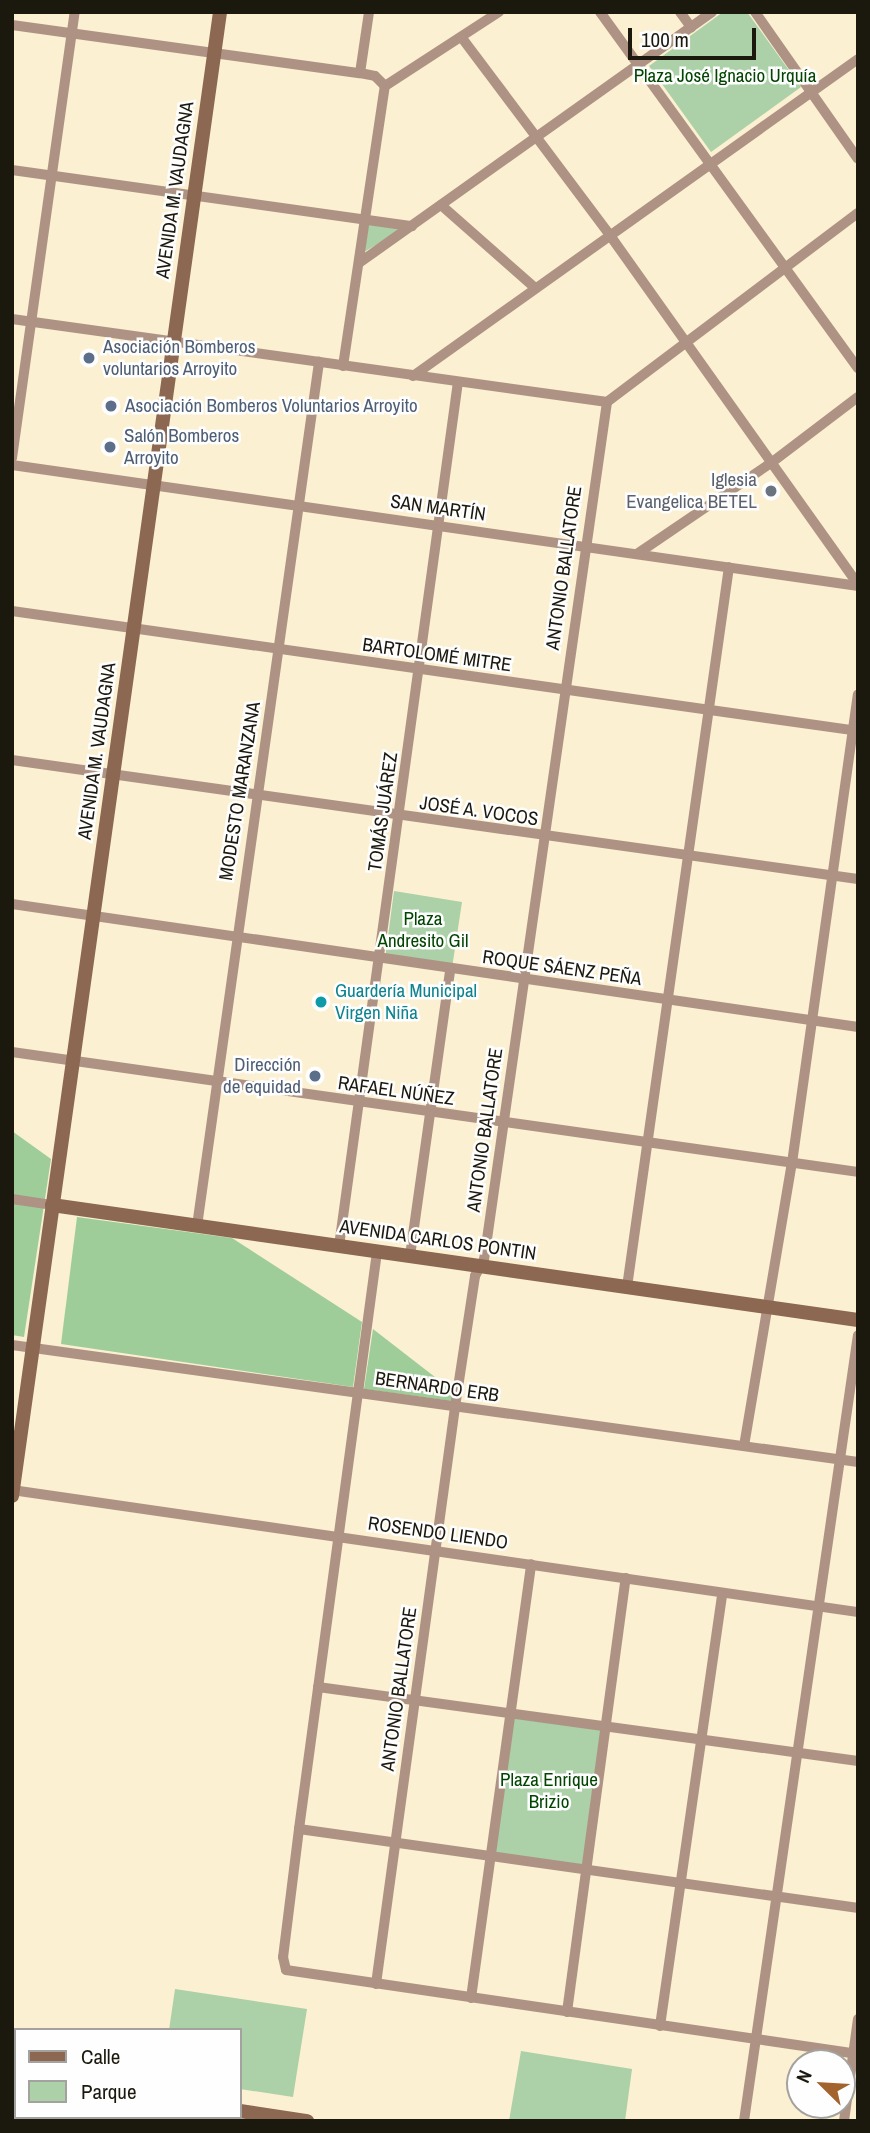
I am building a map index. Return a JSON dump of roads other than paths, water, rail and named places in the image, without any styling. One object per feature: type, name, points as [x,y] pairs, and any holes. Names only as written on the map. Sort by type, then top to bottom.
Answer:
[{"type":"main road","name":"AVENIDA M. VAUDAGNA","points":[[12,1496],[30,1347],[115,775],[172,340],[220,12]]},
{"type":"main road","name":"AVENIDA CARLOS PONTIN","points":[[52,1205],[858,1321]]},
{"type":"main road","points":[[242,2111],[307,2121]]},
{"type":"street","points":[[12,458],[75,12]]},
{"type":"street","points":[[360,73],[369,12]]},
{"type":"street","points":[[344,366],[385,86],[499,12]]},
{"type":"street","points":[[600,12],[858,369]]},
{"type":"street","points":[[680,12],[691,27]]},
{"type":"street","points":[[359,263],[712,12]]},
{"type":"street","points":[[755,12],[813,91],[858,159]]},
{"type":"street","points":[[12,25],[360,73],[375,76],[385,86]]},
{"type":"street","points":[[462,38],[609,234],[771,463],[853,569],[858,585]]},
{"type":"street","points":[[413,376],[709,162],[858,59]]},
{"type":"street","points":[[12,170],[193,198],[412,226]]},
{"type":"street","points":[[441,205],[534,288]]},
{"type":"street","points":[[12,319],[607,402],[685,340],[858,213]]},
{"type":"street","name":"MODESTO MARANZANA","points":[[197,1226],[215,1083],[280,650],[319,362]]},
{"type":"street","name":"TOMÁS JUÁREZ","points":[[339,1247],[442,526],[458,382]]},
{"type":"street","points":[[637,554],[771,463],[858,397]]},
{"type":"street","name":"ANTONIO BALLATORE","points":[[376,1984],[455,1407],[475,1276],[481,1265],[504,1124],[584,546],[607,402]]},
{"type":"street","name":"SAN MARTÍN","points":[[12,465],[858,585]]},
{"type":"street","points":[[628,1286],[729,567]]},
{"type":"street","points":[[832,582],[853,569]]},
{"type":"street","name":"BARTOLOMÉ MITRE","points":[[12,611],[855,731]]},
{"type":"street","points":[[744,1446],[792,1163],[858,695]]},
{"type":"street","name":"JOSÉ A. VOCOS","points":[[12,760],[399,818],[858,879]]},
{"type":"street","name":"ROQUE SÁENZ PEÑA","points":[[12,904],[93,914],[380,961],[858,1027]]},
{"type":"street","points":[[410,1255],[450,971]]},
{"type":"street","name":"RAFAEL NÚÑEZ","points":[[12,1052],[360,1104],[858,1172]]},
{"type":"street","name":"AVENIDA CARLOS PONTIN","points":[[12,1199],[52,1205]]},
{"type":"street","points":[[377,1252],[282,1957],[286,1970],[820,2049]]},
{"type":"street","points":[[744,2121],[818,1607],[842,1460],[858,1335]]},
{"type":"street","name":"BERNARDO ERB","points":[[12,1345],[858,1462]]},
{"type":"street","name":"ROSENDO LIENDO","points":[[13,1490],[858,1612]]},
{"type":"street","points":[[471,1998],[531,1564]]},
{"type":"street","points":[[567,2012],[626,1578]]},
{"type":"street","points":[[660,2026],[722,1594]]},
{"type":"street","points":[[318,1686],[858,1760]]},
{"type":"street","points":[[299,1829],[858,1908]]},
{"type":"street","points":[[856,2054],[858,2019]]},
{"type":"place","name":"Asociación Bomberos voluntarios Arroyito","points":[[89,358]]},
{"type":"place","name":"Asociación Bomberos Voluntarios Arroyito","points":[[111,406]]},
{"type":"place","name":"Salón Bomberos Arroyito","points":[[110,447]]},
{"type":"place","name":"Iglesia Evangelica BETEL","points":[[771,491]]},
{"type":"place","name":"Guardería Municipal Virgen Niña","points":[[321,1002]]},
{"type":"place","name":"Dirección de equidad","points":[[315,1076]]},
{"type":"park label","name":"Plaza José Ignacio Urquía","points":[[725,76]]},
{"type":"park label","name":"Plaza Andresito Gil","points":[[423,930]]},
{"type":"park label","name":"Plaza Enrique Brizio","points":[[549,1791]]}]
